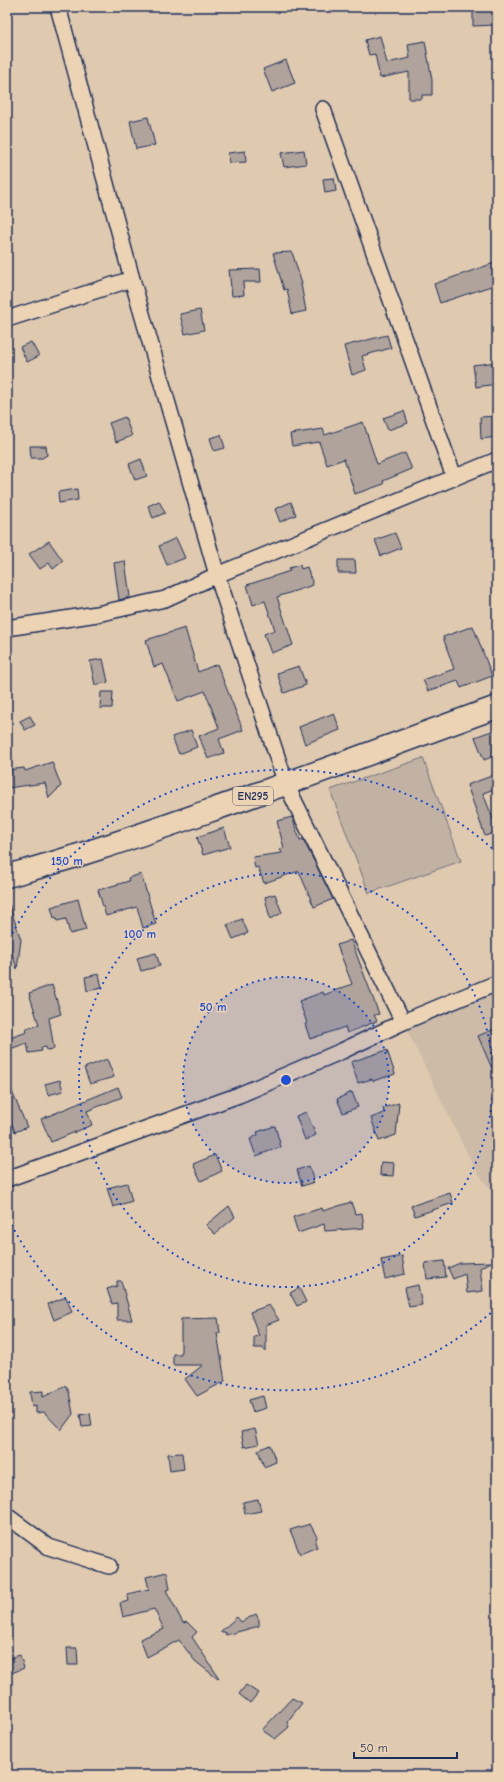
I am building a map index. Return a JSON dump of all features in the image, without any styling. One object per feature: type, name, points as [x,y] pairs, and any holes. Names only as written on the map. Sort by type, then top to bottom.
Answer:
[{"type":"main road","name":"EN295","points":[[7,876],[65,861],[286,784],[497,707]]},
{"type":"street","points":[[58,7],[132,279],[217,575],[286,784],[403,1022]]},
{"type":"street","points":[[322,109],[454,477]]},
{"type":"street","points":[[7,319],[132,279]]},
{"type":"street","points":[[7,628],[98,614],[165,599],[217,575],[497,460]]},
{"type":"street","points":[[7,1179],[239,1095],[342,1051],[403,1022],[497,983]]},
{"type":"street","points":[[7,1516],[49,1546],[109,1566]]},
{"type":"shaded area","points":[[423,758],[461,861],[369,893],[330,790]]},
{"type":"shaded area","points":[[497,983],[497,1196],[495,1197],[473,1165],[403,1022]]},
{"type":"building","points":[[473,7],[497,7],[497,25],[473,26]]},
{"type":"building","points":[[380,36],[387,63],[410,58],[408,44],[425,41],[432,80],[432,95],[422,95],[422,99],[409,99],[409,72],[380,78],[375,54],[369,55],[365,40]]},
{"type":"building","points":[[286,60],[295,83],[272,92],[263,69]]},
{"type":"building","points":[[148,117],[155,145],[136,149],[130,121]]},
{"type":"building","points":[[304,150],[306,164],[284,167],[281,153]]},
{"type":"building","points":[[245,151],[246,162],[229,163],[228,153]]},
{"type":"building","points":[[334,178],[336,191],[325,193],[323,179]]},
{"type":"building","points":[[292,252],[302,284],[306,311],[292,314],[287,289],[284,290],[273,253]]},
{"type":"building","points":[[497,262],[497,284],[440,303],[434,284]]},
{"type":"building","points":[[260,269],[261,282],[243,282],[244,295],[232,296],[229,270]]},
{"type":"building","points":[[200,310],[204,330],[185,334],[180,314]]},
{"type":"building","points":[[387,335],[391,348],[362,356],[366,370],[352,375],[344,346]]},
{"type":"building","points":[[31,342],[39,356],[27,362],[20,347]]},
{"type":"building","points":[[497,362],[497,384],[476,387],[473,365]]},
{"type":"building","points":[[404,411],[408,423],[388,430],[383,418]]},
{"type":"building","points":[[497,416],[497,437],[481,439],[480,417]]},
{"type":"building","points":[[125,417],[132,436],[116,442],[109,423]]},
{"type":"building","points":[[363,422],[377,464],[405,453],[412,469],[383,481],[384,484],[355,494],[344,459],[327,465],[319,442],[292,446],[290,434],[323,429],[325,435]]},
{"type":"building","points":[[221,435],[225,448],[214,451],[210,438]]},
{"type":"building","points":[[30,446],[46,446],[47,455],[42,458],[31,458]]},
{"type":"building","points":[[141,459],[147,476],[135,480],[129,464]]},
{"type":"building","points":[[77,489],[78,500],[59,503],[58,492]]},
{"type":"building","points":[[159,501],[165,513],[153,518],[148,506]]},
{"type":"building","points":[[291,502],[296,515],[280,522],[275,509]]},
{"type":"building","points":[[395,533],[401,548],[381,556],[375,540]]},
{"type":"building","points":[[176,538],[185,558],[167,565],[159,546]]},
{"type":"building","points":[[49,541],[63,561],[53,569],[49,563],[40,569],[29,554]]},
{"type":"building","points":[[338,560],[355,560],[356,573],[338,573]]},
{"type":"building","points":[[125,561],[130,597],[119,600],[114,563]]},
{"type":"building","points":[[300,565],[301,569],[307,567],[313,585],[277,597],[293,645],[271,653],[264,634],[275,630],[265,601],[253,605],[247,585],[290,571],[289,568]]},
{"type":"building","points":[[473,626],[492,676],[461,688],[458,681],[428,691],[423,680],[454,669],[443,637]]},
{"type":"building","points":[[185,628],[198,672],[217,664],[243,730],[219,739],[224,753],[208,759],[199,736],[219,728],[205,691],[178,701],[163,664],[154,667],[146,640]]},
{"type":"building","points":[[103,659],[108,682],[95,685],[90,661]]},
{"type":"building","points":[[299,666],[306,685],[284,693],[277,673]]},
{"type":"building","points":[[101,692],[113,692],[112,708],[100,708]]},
{"type":"building","points":[[334,713],[340,730],[305,744],[299,727]]},
{"type":"building","points":[[30,716],[35,725],[25,730],[20,721]]},
{"type":"building","points":[[497,729],[497,755],[484,760],[475,737]]},
{"type":"building","points":[[191,730],[197,747],[179,754],[172,737]]},
{"type":"building","points":[[52,762],[61,786],[49,798],[45,783],[7,788],[7,770],[24,768],[25,771]]},
{"type":"building","points":[[497,774],[497,788],[483,793],[493,819],[497,818],[497,832],[485,836],[467,785]]},
{"type":"building","points":[[292,817],[300,840],[303,839],[333,899],[314,907],[299,871],[264,883],[258,867],[255,868],[253,857],[282,853],[280,849],[284,848],[277,821]]},
{"type":"building","points":[[224,828],[230,847],[203,855],[197,837]]},
{"type":"building","points":[[141,874],[156,924],[143,928],[137,907],[106,916],[98,890],[129,881],[128,878]]},
{"type":"building","points":[[275,894],[282,913],[270,919],[265,897]]},
{"type":"building","points":[[78,899],[86,930],[70,934],[66,919],[57,921],[56,917],[54,918],[51,907]]},
{"type":"building","points":[[7,904],[9,904],[21,940],[17,969],[7,938]]},
{"type":"building","points":[[242,919],[248,933],[233,939],[227,925]]},
{"type":"building","points":[[351,940],[379,1014],[374,1015],[377,1021],[347,1033],[345,1027],[310,1039],[305,1024],[307,1023],[299,1001],[323,992],[324,995],[352,984],[337,945]]},
{"type":"building","points":[[156,953],[160,966],[141,971],[137,958]]},
{"type":"building","points":[[99,974],[102,988],[87,991],[85,977]]},
{"type":"building","points":[[52,985],[61,1014],[49,1018],[54,1049],[47,1050],[46,1047],[41,1048],[42,1051],[29,1053],[27,1043],[7,1050],[7,1039],[27,1032],[26,1029],[39,1025],[29,993]]},
{"type":"building","points":[[497,1028],[497,1080],[478,1036]]},
{"type":"building","points":[[387,1050],[395,1074],[373,1081],[372,1079],[358,1083],[351,1062]]},
{"type":"building","points":[[107,1059],[114,1077],[90,1084],[84,1068]]},
{"type":"building","points":[[7,1080],[27,1127],[15,1132],[7,1111]]},
{"type":"building","points":[[60,1080],[63,1091],[48,1095],[45,1084]]},
{"type":"building","points":[[118,1087],[122,1097],[87,1111],[92,1125],[51,1142],[41,1119]]},
{"type":"building","points":[[352,1092],[358,1107],[343,1113],[337,1099]]},
{"type":"building","points":[[399,1103],[396,1135],[379,1141],[371,1118],[384,1113],[383,1108]]},
{"type":"building","points":[[306,1112],[316,1135],[305,1140],[296,1116]]},
{"type":"building","points":[[275,1126],[281,1147],[256,1156],[250,1139],[258,1135],[257,1132]]},
{"type":"building","points":[[215,1155],[222,1171],[201,1181],[193,1164]]},
{"type":"building","points":[[381,1162],[394,1163],[393,1176],[380,1175]]},
{"type":"building","points":[[309,1166],[314,1182],[302,1186],[297,1170]]},
{"type":"building","points":[[127,1183],[132,1201],[113,1207],[107,1188]]},
{"type":"building","points":[[450,1193],[453,1203],[415,1216],[411,1206]]},
{"type":"building","points":[[351,1202],[355,1214],[362,1213],[364,1228],[325,1231],[324,1224],[298,1233],[293,1217],[322,1208],[323,1211]]},
{"type":"building","points":[[229,1206],[235,1217],[215,1234],[206,1225]]},
{"type":"building","points":[[402,1256],[405,1274],[385,1279],[381,1260]]},
{"type":"building","points":[[444,1261],[446,1277],[427,1279],[425,1263]]},
{"type":"building","points":[[491,1262],[480,1268],[483,1291],[467,1293],[465,1274],[453,1279],[448,1268],[460,1263]]},
{"type":"building","points":[[117,1281],[121,1281],[132,1320],[117,1320],[117,1303],[112,1304],[107,1289],[117,1286]]},
{"type":"building","points":[[418,1285],[422,1305],[409,1307],[405,1288]]},
{"type":"building","points":[[299,1288],[306,1302],[297,1306],[290,1293]]},
{"type":"building","points":[[66,1297],[72,1312],[54,1320],[48,1304]]},
{"type":"building","points":[[269,1305],[279,1320],[266,1325],[265,1351],[263,1348],[254,1348],[254,1337],[259,1336],[250,1312]]},
{"type":"building","points":[[218,1318],[220,1333],[217,1333],[225,1381],[197,1396],[185,1379],[203,1365],[173,1365],[173,1354],[181,1354],[181,1319]]},
{"type":"building","points":[[66,1386],[69,1392],[73,1414],[61,1430],[44,1412],[36,1413],[36,1406],[32,1407],[30,1392],[43,1391],[43,1397]]},
{"type":"building","points":[[263,1396],[266,1408],[253,1412],[249,1400]]},
{"type":"building","points":[[90,1413],[92,1426],[82,1427],[80,1415]]},
{"type":"building","points":[[255,1429],[259,1444],[244,1447],[241,1432]]},
{"type":"building","points":[[270,1445],[276,1462],[264,1467],[258,1450]]},
{"type":"building","points":[[182,1453],[184,1469],[170,1471],[168,1454]]},
{"type":"building","points":[[258,1499],[261,1511],[245,1514],[243,1502]]},
{"type":"building","points":[[310,1524],[317,1537],[315,1542],[317,1547],[300,1554],[290,1530]]},
{"type":"building","points":[[167,1572],[170,1589],[166,1590],[183,1623],[187,1622],[197,1632],[192,1637],[219,1678],[218,1679],[195,1661],[179,1640],[147,1657],[140,1639],[164,1629],[154,1609],[123,1617],[120,1603],[129,1601],[127,1594],[149,1589],[146,1577]]},
{"type":"building","points":[[256,1614],[259,1620],[259,1626],[226,1635],[225,1632],[220,1632],[237,1617],[241,1622]]},
{"type":"building","points":[[67,1648],[77,1648],[78,1665],[68,1665]]},
{"type":"building","points":[[20,1655],[24,1668],[7,1675],[7,1659]]},
{"type":"building","points":[[246,1685],[258,1693],[250,1703],[239,1694]]},
{"type":"building","points":[[292,1698],[302,1703],[287,1722],[289,1727],[275,1739],[262,1730]]}]
